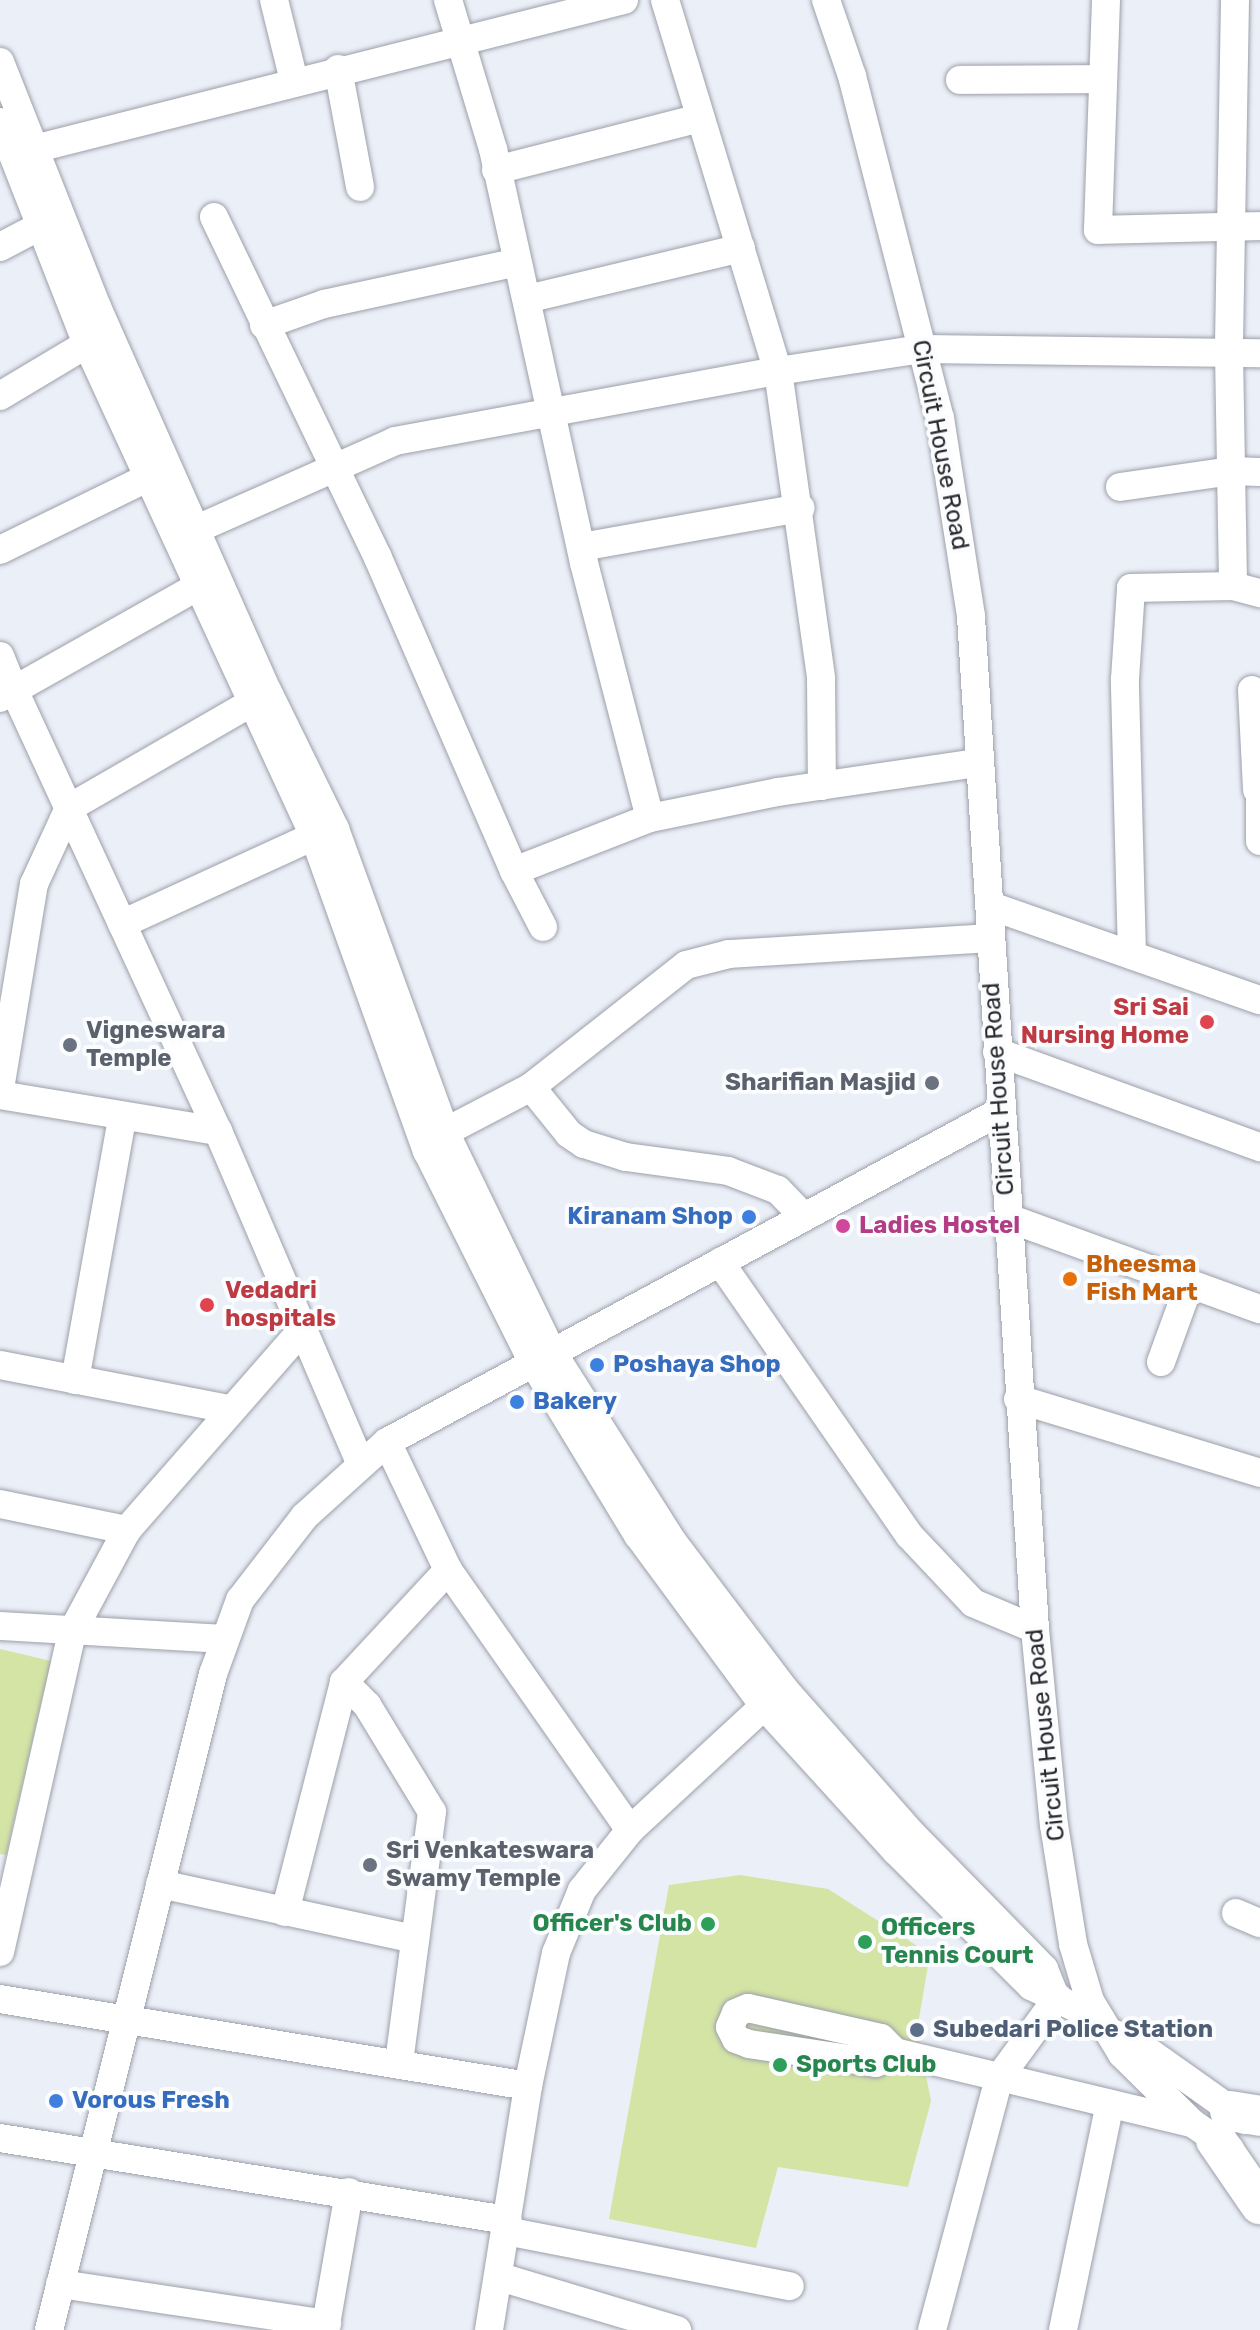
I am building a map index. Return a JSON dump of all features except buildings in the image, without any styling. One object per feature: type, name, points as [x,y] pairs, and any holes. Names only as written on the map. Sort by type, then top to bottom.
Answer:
[{"type":"highway","points":[[1231,2123],[1260,2204]]},
{"type":"street","points":[[274,0],[294,81]]},
{"type":"street","points":[[448,0],[496,170],[581,547],[650,818]]},
{"type":"street","points":[[23,151],[580,6],[624,0]]},
{"type":"street","points":[[665,0],[778,371],[801,508],[821,678],[822,786]]},
{"type":"street","name":"Circuit House Road","points":[[826,0],[860,105],[940,418],[971,617],[978,763],[991,906],[990,938],[1018,1399],[1035,1629],[1054,1825],[1073,1944],[1086,1990],[1122,2054],[1231,2123]]},
{"type":"street","points":[[1106,0],[1098,230],[1260,226]]},
{"type":"street","points":[[1132,955],[1125,679],[1131,588],[1246,590],[1231,471],[1230,226],[1235,0]]},
{"type":"street","points":[[0,62],[40,226],[87,344],[149,477],[188,533],[197,587],[249,704],[314,836],[427,1151],[638,1535],[764,1706],[896,1851],[1031,1986],[1057,1996],[1135,2042],[1231,2123],[1260,2170]]},
{"type":"street","points":[[338,69],[360,187]]},
{"type":"street","points":[[960,80],[1103,79]]},
{"type":"street","points":[[496,170],[700,118]]},
{"type":"street","points":[[0,122],[23,151],[97,307],[188,533],[335,829],[445,1132],[541,1356],[673,1542],[784,1689],[912,1834],[1044,1969],[1057,1996]]},
{"type":"street","points":[[214,217],[332,470],[378,558],[514,871],[543,927]]},
{"type":"street","points":[[0,247],[40,226]]},
{"type":"street","points":[[527,299],[741,248]]},
{"type":"street","points":[[264,325],[324,304],[518,262]]},
{"type":"street","points":[[0,396],[87,344]]},
{"type":"street","points":[[188,533],[395,441],[778,371],[922,349],[1260,353]]},
{"type":"street","points":[[1120,487],[1231,471],[1260,472]]},
{"type":"street","points":[[0,550],[149,477]]},
{"type":"street","points":[[581,547],[801,508]]},
{"type":"street","points":[[7,694],[197,587]]},
{"type":"street","points":[[0,656],[7,694],[69,808],[218,1131],[360,1463]]},
{"type":"street","points":[[1252,690],[1260,841]]},
{"type":"street","points":[[218,1131],[122,1118],[0,1092],[34,884],[69,808],[249,704]]},
{"type":"street","points":[[514,871],[650,818],[822,786],[978,763]]},
{"type":"street","points":[[122,924],[314,836]]},
{"type":"street","points":[[991,906],[1260,1000]]},
{"type":"street","points":[[445,1132],[531,1087],[686,965],[729,954],[990,938]]},
{"type":"street","points":[[997,1052],[1260,1147]]},
{"type":"street","points":[[531,1087],[569,1134],[584,1144],[626,1157],[728,1171],[778,1190],[804,1217]]},
{"type":"street","points":[[49,2330],[124,2017],[224,1639],[240,1600],[258,1576],[305,1516],[360,1463],[387,1442],[541,1356],[1001,1111]]},
{"type":"street","points":[[75,1380],[122,1118]]},
{"type":"street","points":[[1008,1218],[1260,1309]]},
{"type":"street","points":[[720,1262],[909,1535],[973,1603],[1035,1629]]},
{"type":"street","points":[[1161,1362],[1189,1285]]},
{"type":"street","points":[[0,1952],[10,1867],[72,1632],[127,1530],[228,1409],[301,1331]]},
{"type":"street","points":[[0,1365],[228,1409]]},
{"type":"street","points":[[1018,1399],[1260,1473]]},
{"type":"street","points":[[387,1442],[448,1570],[630,1830]]},
{"type":"street","points":[[0,1504],[127,1530]]},
{"type":"street","points":[[285,1912],[344,1682],[448,1570]]},
{"type":"street","points":[[0,1626],[224,1639]]},
{"type":"street","points":[[344,1682],[367,1705],[432,1812],[399,2062]]},
{"type":"street","points":[[489,2330],[500,2277],[528,2086],[556,1953],[582,1890],[630,1830],[764,1706]]},
{"type":"street","points":[[160,1884],[415,1939]]},
{"type":"street","points":[[932,2330],[999,2078],[1057,1996]]},
{"type":"street","points":[[0,1999],[399,2062],[528,2086]]},
{"type":"street","points":[[895,2052],[876,2063],[749,2044],[736,2039],[730,2027],[736,2013],[748,2008],[881,2038],[895,2052],[999,2078],[1110,2104],[1231,2123]]},
{"type":"street","points":[[1063,2330],[1110,2104]]},
{"type":"street","points":[[0,2138],[349,2192],[790,2286]]},
{"type":"street","points":[[60,2284],[193,2318],[326,2327],[349,2192]]},
{"type":"street","points":[[500,2277],[665,2328]]},
{"type":"green space","points":[[0,1649],[51,1661],[6,1855],[0,1854]]},
{"type":"green space","name":"Sports Club","points":[[740,1875],[828,1889],[930,1954],[917,2030],[931,2101],[908,2187],[778,2167],[756,2248],[609,2219],[669,1885]]},
{"type":"place","name":"Sri Sai Nursing Home","points":[[1207,1022]]},
{"type":"place","name":"Vigneswara Temple","points":[[70,1045]]},
{"type":"place","name":"Sharifian Masjid","points":[[932,1083]]},
{"type":"place","name":"Kiranam Shop","points":[[749,1217]]},
{"type":"place","name":"Ladies Hostel","points":[[843,1226]]},
{"type":"place","name":"Bheesma Fish Mart","points":[[1070,1279]]},
{"type":"place","name":"Vedadri hospitals","points":[[207,1305]]},
{"type":"place","name":"Poshaya Shop","points":[[597,1365]]},
{"type":"place","name":"Bakery","points":[[517,1402]]},
{"type":"place","name":"Sri Venkateswara Swamy Temple","points":[[370,1865]]},
{"type":"place","name":"Officer's Club","points":[[708,1924]]},
{"type":"place","name":"Officers Tennis Court","points":[[865,1942]]},
{"type":"place","name":"Subedari Police Station","points":[[917,2030]]},
{"type":"place","name":"Sports Club","points":[[780,2065]]},
{"type":"place","name":"Vorous Fresh","points":[[56,2101]]}]
